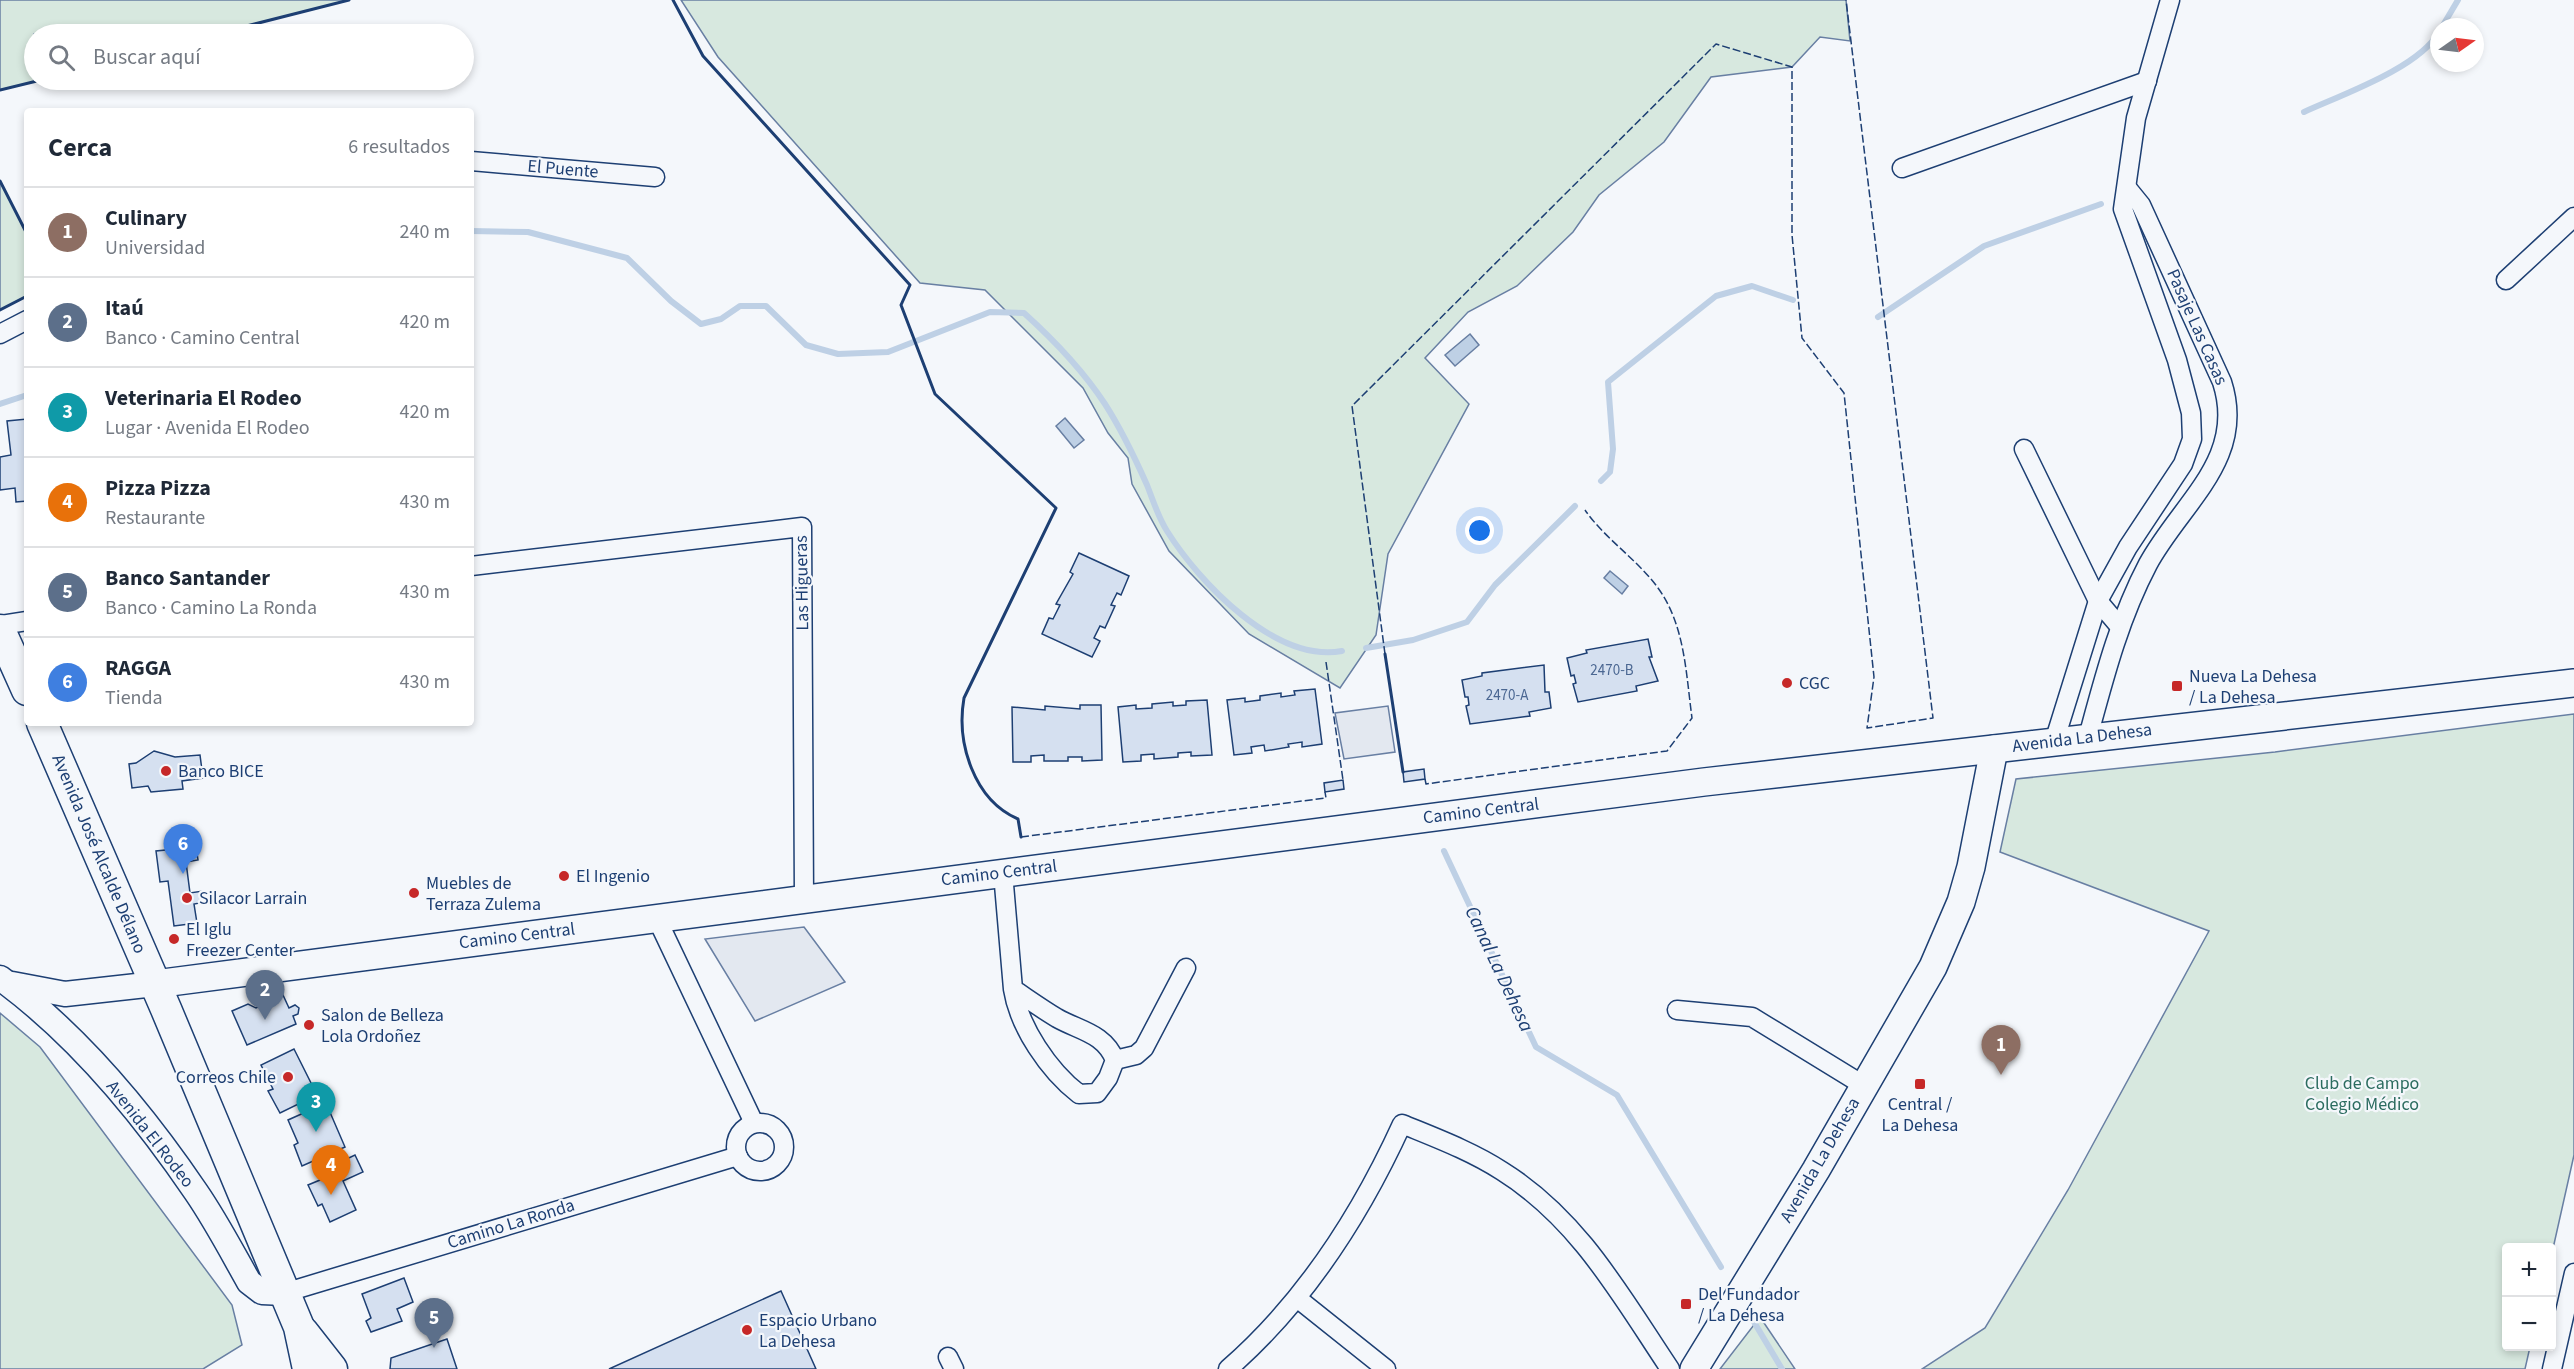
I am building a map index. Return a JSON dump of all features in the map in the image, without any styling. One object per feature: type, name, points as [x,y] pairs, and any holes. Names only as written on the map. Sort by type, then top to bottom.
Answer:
[{"type":"main road","points":[[0,627],[24,683]]},
{"type":"main road","name":"Avenida La Dehesa","points":[[1695,1369],[1816,1170],[1933,967],[1952,924],[1971,867],[1994,749],[2574,683]]},
{"type":"main road","name":"Avenida José Alcalde Délano","points":[[43,726],[155,984]]},
{"type":"main road","name":"Camino Central","points":[[155,984],[1704,782],[1994,749]]},
{"type":"main road","points":[[155,984],[299,1327],[308,1369]]},
{"type":"main road","points":[[299,1327],[332,1369]]},
{"type":"street","name":"Pasaje Las Casas","points":[[2054,742],[2098,601],[2128,547],[2183,464],[2192,439],[2191,413],[2177,360],[2123,209],[2128,189],[2131,144],[2170,0]]},
{"type":"street","points":[[1902,168],[2147,81]]},
{"type":"street","name":"El Puente","points":[[474,161],[655,177]]},
{"type":"street","name":"Pasaje Las Casas","points":[[2088,737],[2113,643],[2120,627],[2149,564],[2220,459],[2228,427],[2227,402],[2222,382],[2141,205],[2128,189]]},
{"type":"street","points":[[2506,280],[2574,216]]},
{"type":"street","points":[[0,334],[24,322]]},
{"type":"street","points":[[2024,449],[2098,601],[2120,627]]},
{"type":"street","name":"Las Higueras","points":[[474,566],[802,527],[804,898]]},
{"type":"street","points":[[0,627],[24,622]]},
{"type":"street","points":[[1003,873],[1013,989],[1016,1007],[1042,1056],[1064,1083],[1079,1094],[1097,1093],[1108,1078],[1115,1060],[1110,1048],[1095,1035],[1058,1019],[1013,989]]},
{"type":"street","points":[[657,919],[754,1123]]},
{"type":"street","points":[[1115,1060],[1136,1055],[1144,1048],[1186,968]]},
{"type":"street","name":"Camino Central","points":[[2,980],[46,993],[84,993],[155,984]]},
{"type":"street","name":"Avenida El Rodeo","points":[[2,980],[73,1042],[111,1083],[197,1193],[249,1282],[262,1292],[284,1293]]},
{"type":"street","points":[[73,1042],[69,1012],[72,1004],[84,993]]},
{"type":"street","points":[[1677,1010],[1752,1017],[1863,1085]]},
{"type":"street","points":[[764,1122],[781,1133],[784,1152],[772,1168],[762,1171],[752,1170],[738,1156],[736,1143],[742,1130],[754,1123],[764,1122]]},
{"type":"street","points":[[1228,1369],[1298,1298],[1362,1204],[1402,1124],[1502,1171],[1551,1207],[1595,1256],[1670,1369]]},
{"type":"street","name":"Camino La Ronda","points":[[284,1293],[738,1156]]},
{"type":"street","points":[[2552,1369],[2574,1273]]},
{"type":"street","points":[[1298,1298],[1386,1369]]},
{"type":"green space","points":[[0,0],[349,0],[254,24],[24,24],[24,84],[0,90]]},
{"type":"green space","points":[[681,0],[1846,0],[1850,41],[1820,37],[1792,67],[1711,77],[1664,142],[1599,195],[1573,232],[1517,286],[1468,312],[1425,358],[1469,404],[1388,554],[1376,635],[1340,688],[1249,634],[1169,551],[1132,484],[1128,458],[1108,433],[1083,388],[985,290],[920,283],[718,57]]},
{"type":"green space","points":[[0,181],[24,228],[24,298],[0,310]]},
{"type":"green space","name":"Club de Campo Colegio Médico","points":[[2574,714],[2574,1155],[2554,1243],[2502,1243],[2502,1351],[2529,1351],[2525,1369],[1922,1369],[1985,1328],[2068,1190],[2209,931],[2000,852],[2016,779],[2275,752]]},
{"type":"green space","points":[[0,1013],[40,1047],[232,1305],[242,1345],[203,1369],[0,1369]]},
{"type":"green space","points":[[1760,1317],[1795,1369],[1720,1369]]},
{"type":"shaded area","points":[[1388,706],[1395,752],[1344,759],[1335,713]]},
{"type":"shaded area","points":[[804,927],[845,982],[755,1021],[705,939]]},
{"type":"water","points":[[1470,334],[1479,345],[1455,366],[1445,355]]},
{"type":"water","points":[[1065,418],[1084,440],[1074,448],[1056,426]]},
{"type":"water","points":[[1610,571],[1628,586],[1622,594],[1604,578]]},
{"type":"building","points":[[24,419],[24,501],[16,502],[15,488],[0,490],[0,457],[11,455],[7,421]]},
{"type":"building","points":[[1079,553],[1129,576],[1121,595],[1117,593],[1111,605],[1115,606],[1105,628],[1100,626],[1094,638],[1100,641],[1092,657],[1042,634],[1049,618],[1053,619],[1060,605],[1056,604],[1073,574],[1070,572]]},
{"type":"building","points":[[1648,639],[1652,657],[1649,657],[1658,681],[1636,686],[1637,691],[1578,702],[1573,684],[1576,683],[1574,675],[1571,676],[1567,658],[1587,653],[1586,650]]},
{"type":"building","points":[[1544,665],[1545,692],[1549,692],[1551,708],[1529,712],[1530,716],[1470,724],[1466,706],[1469,705],[1468,697],[1465,697],[1462,680],[1482,676],[1482,673]]},
{"type":"building","points":[[1315,689],[1322,744],[1302,747],[1302,742],[1265,751],[1264,745],[1251,747],[1252,753],[1234,755],[1227,700],[1245,698],[1245,702],[1260,700],[1260,696],[1281,693],[1281,697],[1295,695],[1294,691]]},
{"type":"building","points":[[1207,700],[1212,755],[1191,756],[1191,752],[1178,753],[1178,757],[1154,759],[1154,754],[1141,755],[1141,761],[1123,762],[1118,707],[1136,705],[1136,709],[1152,708],[1152,704],[1173,702],[1173,706],[1186,705],[1186,701]]},
{"type":"building","points":[[1080,705],[1101,705],[1102,760],[1082,761],[1082,757],[1068,757],[1068,761],[1044,761],[1044,755],[1031,756],[1031,762],[1013,762],[1012,707],[1045,710],[1045,706],[1080,709]]},
{"type":"building","name":"Banco BICE","points":[[154,751],[175,757],[200,755],[203,778],[182,781],[183,789],[151,792],[148,786],[132,788],[129,764],[136,763]]},
{"type":"building","points":[[1424,769],[1425,779],[1404,782],[1403,772]]},
{"type":"building","points":[[1343,780],[1344,789],[1325,792],[1324,783]]},
{"type":"building","points":[[196,847],[198,860],[186,862],[190,893],[203,891],[205,902],[194,904],[197,923],[174,926],[168,881],[160,882],[156,851]]},
{"type":"building","points":[[283,995],[289,1008],[295,1005],[299,1008],[298,1014],[293,1016],[296,1024],[247,1045],[232,1011],[248,1004],[256,1008]]},
{"type":"building","name":"Correos Chile","points":[[294,1049],[317,1095],[280,1113],[268,1091],[273,1089],[261,1065]]},
{"type":"building","points":[[326,1103],[345,1147],[302,1166],[294,1145],[298,1143],[288,1120]]},
{"type":"building","points":[[355,1155],[363,1172],[343,1181],[356,1210],[330,1222],[322,1204],[318,1206],[308,1185],[337,1173],[334,1165]]},
{"type":"building","points":[[404,1278],[413,1302],[397,1309],[402,1321],[371,1332],[366,1321],[371,1318],[362,1294]]},
{"type":"building","name":"Espacio Urbano La Dehesa","points":[[781,1291],[816,1369],[609,1369]]},
{"type":"building","points":[[447,1339],[457,1369],[390,1369],[391,1358]]},
{"type":"waterway","points":[[2447,18],[2458,0]]},
{"type":"waterway","points":[[2304,112],[2397,69],[2430,44]]},
{"type":"waterway","points":[[1878,317],[1984,246],[2101,204]]},
{"type":"waterway","points":[[474,231],[528,232],[627,258],[671,301],[701,324],[721,319],[740,306],[766,306],[806,345],[838,354],[888,352],[990,312],[1024,313],[1068,356],[1105,404],[1133,454],[1164,526],[1198,573],[1241,615],[1266,632],[1291,644],[1317,651],[1342,651]]},
{"type":"waterway","points":[[1601,481],[1610,472],[1613,449],[1608,382],[1716,296],[1752,286],[1793,300]]},
{"type":"waterway","points":[[0,404],[24,396]]},
{"type":"waterway","points":[[1366,648],[1413,640],[1467,622],[1495,585],[1575,506]]},
{"type":"waterway","name":"Canal La Dehesa","points":[[1444,851],[1536,1047],[1617,1095],[1721,1267]]},
{"type":"waterway","name":"Canal La Dehesa","points":[[1751,1317],[1782,1369]]},
{"type":"fence","points":[[1385,654],[1352,406],[1716,44],[1792,67],[1792,235],[1802,338],[1844,393],[1874,677],[1867,728],[1933,718],[1846,0]]},
{"type":"fence","points":[[1425,779],[1426,784],[1667,751],[1692,718],[1683,650],[1667,602],[1650,578],[1585,510]]},
{"type":"fence","points":[[1326,662],[1343,780]]},
{"type":"fence","points":[[1021,837],[1326,798],[1325,792]]},
{"type":"wall","points":[[254,24],[349,0]]},
{"type":"wall","points":[[673,0],[703,56],[910,285],[901,305],[935,394],[1056,508],[964,698],[962,715],[966,751],[979,784],[1003,810],[1018,819],[1021,837]]},
{"type":"wall","points":[[0,90],[24,84]]},
{"type":"wall","points":[[0,181],[24,228]]},
{"type":"wall","points":[[0,310],[24,298]]},
{"type":"wall","points":[[1385,654],[1403,772]]},
{"type":"place","name":"CGC","points":[[1787,683]]},
{"type":"place","name":"Nueva La Dehesa / La Dehesa","points":[[2177,686]]},
{"type":"place","name":"Banco BICE","points":[[166,771]]},
{"type":"place","name":"RAGGA","points":[[183,874]]},
{"type":"place","name":"El Ingenio","points":[[564,876]]},
{"type":"place","name":"Muebles de Terraza Zulema","points":[[414,893]]},
{"type":"place","name":"Silacor Larrain","points":[[187,898]]},
{"type":"place","name":"El Iglu Freezer Center","points":[[174,939]]},
{"type":"place","name":"Itaú","points":[[265,1020]]},
{"type":"place","name":"Salon de Belleza Lola Ordoñez","points":[[309,1025]]},
{"type":"place","name":"Culinary","points":[[2001,1075]]},
{"type":"place","name":"Correos Chile","points":[[288,1077]]},
{"type":"place","name":"Central / La Dehesa","points":[[1920,1084]]},
{"type":"place","name":"Veterinaria El Rodeo","points":[[316,1132]]},
{"type":"place","name":"Pizza Pizza","points":[[331,1195]]},
{"type":"place","name":"Del Fundador / La Dehesa","points":[[1686,1304]]},
{"type":"place","name":"Espacio Urbano La Dehesa","points":[[747,1330]]},
{"type":"place","name":"Banco Santander","points":[[434,1348]]}]
